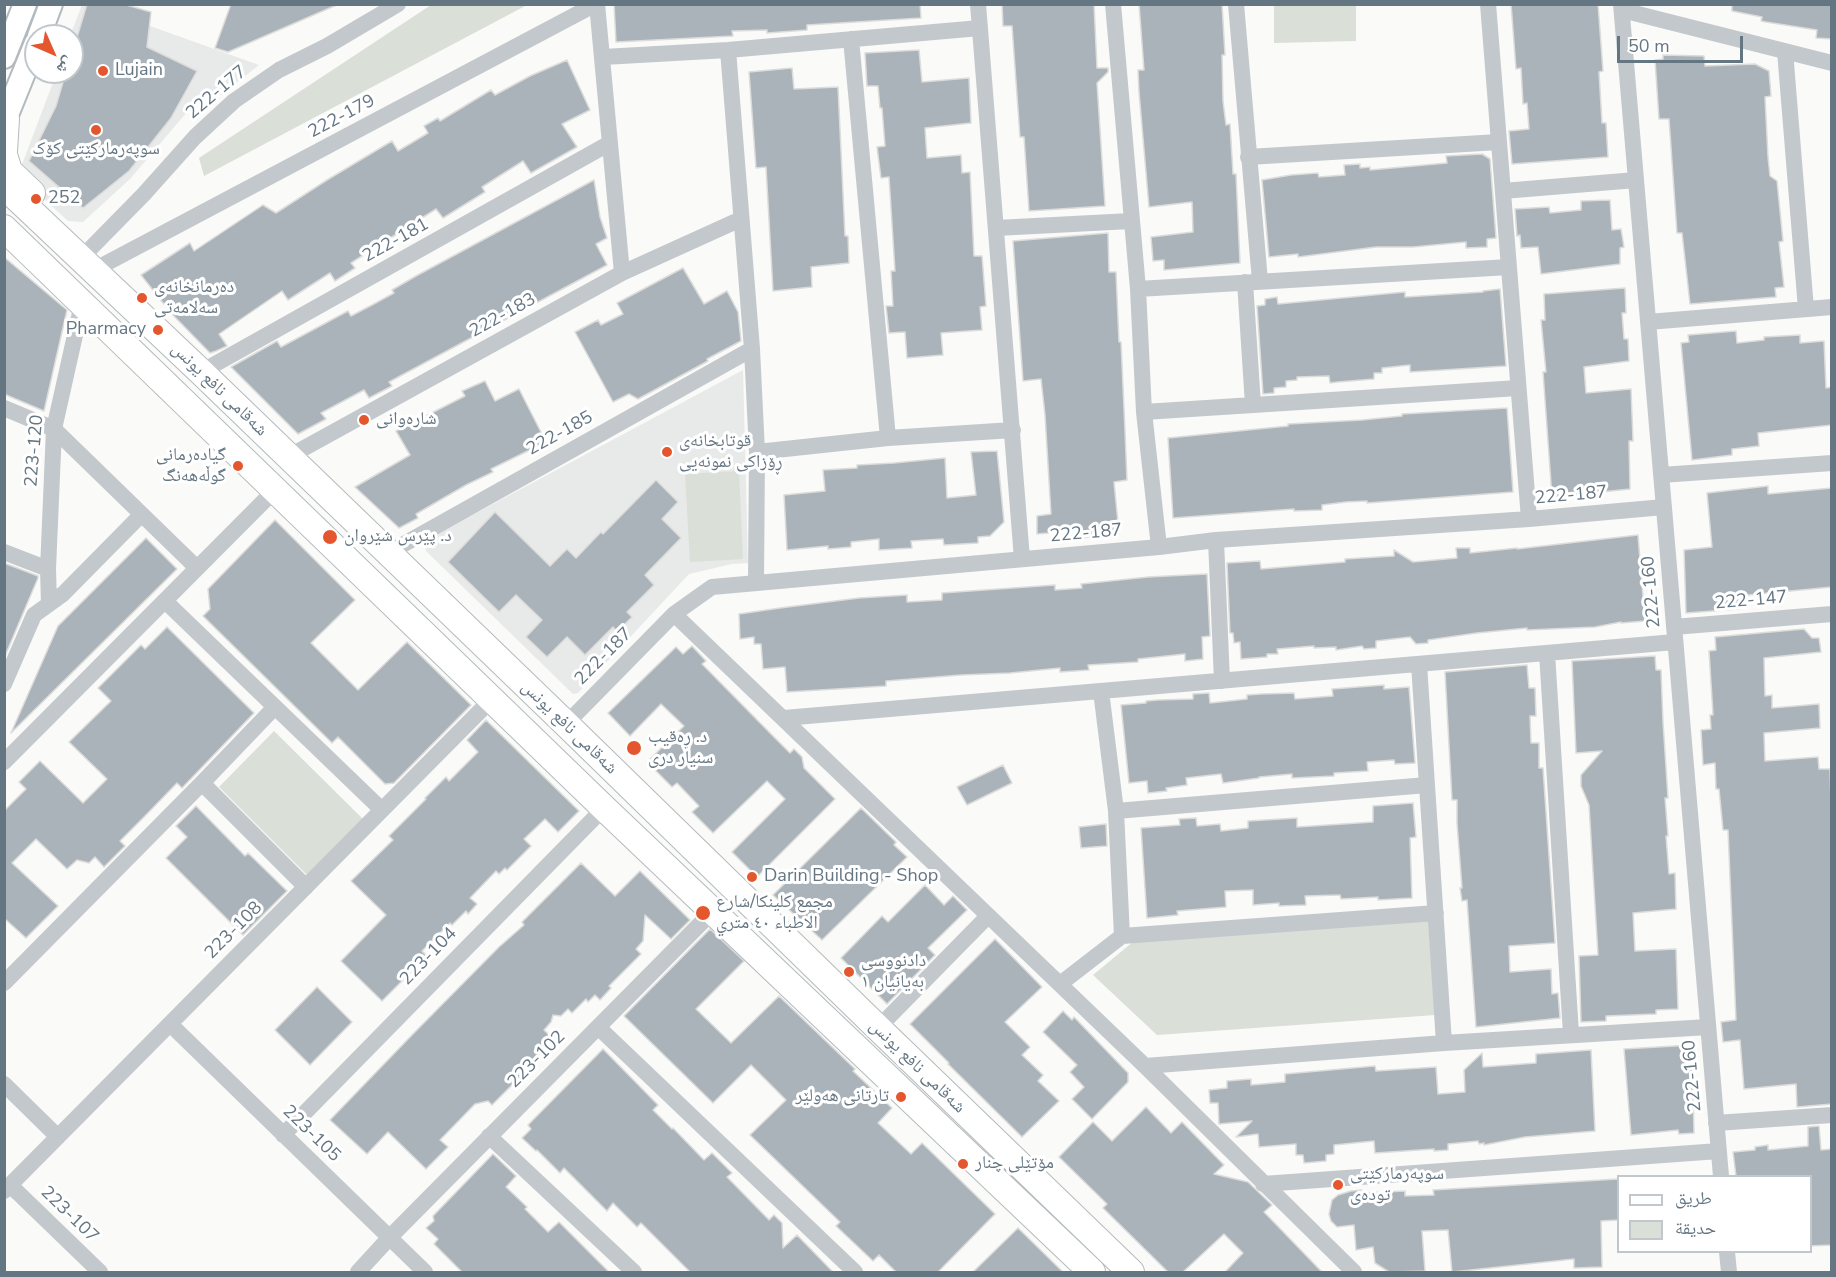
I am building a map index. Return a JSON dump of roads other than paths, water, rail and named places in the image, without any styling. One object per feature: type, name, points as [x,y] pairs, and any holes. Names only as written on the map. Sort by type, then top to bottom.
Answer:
[{"type":"main road","points":[[4,57],[25,4]]},
{"type":"main road","points":[[44,24],[51,4]]},
{"type":"main road","points":[[24,73],[5,121],[4,153],[9,171],[135,293],[143,317]]},
{"type":"main road","name":"شەقامی نافع یونس","points":[[4,186],[201,372],[1131,1272]]},
{"type":"main road","name":"شەقامی نافع یونس","points":[[4,228],[604,808],[1092,1272]]},
{"type":"main road","points":[[420,628],[442,605]]},
{"type":"street","name":"222-177","points":[[98,256],[144,194],[195,137],[234,101],[279,70],[336,41],[398,4]]},
{"type":"street","name":"222-179","points":[[98,256],[597,4]]},
{"type":"street","points":[[597,4],[622,273]]},
{"type":"street","points":[[978,4],[1022,559]]},
{"type":"street","points":[[1113,4],[1138,289],[1144,411],[1159,547]]},
{"type":"street","points":[[1236,4],[1248,157],[1253,405]]},
{"type":"street","points":[[1488,4],[1529,519]]},
{"type":"street","points":[[1622,7],[1832,63]]},
{"type":"street","name":"222-160","points":[[1622,7],[1721,1175]]},
{"type":"street","points":[[603,57],[728,50],[980,28]]},
{"type":"street","points":[[851,39],[888,438]]},
{"type":"street","points":[[728,50],[758,452],[756,582]]},
{"type":"street","points":[[1785,51],[1806,309]]},
{"type":"street","points":[[1248,157],[1499,142]]},
{"type":"street","name":"222-181","points":[[201,372],[610,143]]},
{"type":"street","points":[[1503,191],[1636,180]]},
{"type":"street","name":"222-183","points":[[288,457],[622,273],[741,219]]},
{"type":"street","points":[[996,228],[1131,221]]},
{"type":"street","points":[[1138,289],[1509,267]]},
{"type":"street","name":"223-120","points":[[50,604],[48,569],[54,429],[82,304]]},
{"type":"street","points":[[1648,322],[1832,307]]},
{"type":"street","name":"222-185","points":[[388,553],[752,349]]},
{"type":"street","points":[[1144,411],[1518,388]]},
{"type":"street","points":[[4,408],[54,429],[197,568]]},
{"type":"street","points":[[758,452],[888,438],[1013,430]]},
{"type":"street","points":[[1661,475],[1832,463]]},
{"type":"street","points":[[4,762],[276,489]]},
{"type":"street","name":"222-187","points":[[566,724],[674,614],[712,587],[1216,540],[1529,519],[1664,507]]},
{"type":"street","points":[[4,684],[34,615],[63,594],[141,515]]},
{"type":"street","points":[[1216,540],[1222,681]]},
{"type":"street","points":[[4,552],[48,569]]},
{"type":"street","points":[[165,601],[382,810]]},
{"type":"street","points":[[674,614],[1145,1066],[1354,1272]]},
{"type":"street","name":"222-147","points":[[784,718],[1547,653],[1832,614]]},
{"type":"street","points":[[1547,653],[1571,1034]]},
{"type":"street","points":[[1419,664],[1444,1043]]},
{"type":"street","points":[[1101,691],[1116,811],[1122,936]]},
{"type":"street","name":"223-108","points":[[7,1188],[492,699]]},
{"type":"street","points":[[4,982],[274,708]]},
{"type":"street","points":[[202,783],[306,887]]},
{"type":"street","points":[[1116,811],[1427,785]]},
{"type":"street","name":"223-104","points":[[283,1135],[604,808]]},
{"type":"street","name":"223-102","points":[[358,1272],[489,1136],[713,911]]},
{"type":"street","points":[[1060,984],[1122,936],[1436,913]]},
{"type":"street","points":[[878,1029],[988,916]]},
{"type":"street","name":"223-105","points":[[170,1024],[425,1272]]},
{"type":"street","points":[[598,1027],[855,1272]]},
{"type":"street","points":[[1145,1066],[1571,1034],[1708,1027]]},
{"type":"street","points":[[4,1084],[58,1137]]},
{"type":"street","points":[[1716,1123],[1832,1115]]},
{"type":"street","points":[[489,1136],[634,1272]]},
{"type":"street","points":[[1263,1184],[1719,1151]]},
{"type":"street","name":"223-107","points":[[7,1188],[100,1272]]},
{"type":"street","points":[[1727,1253],[1729,1272]]},
{"type":"place","name":"Lujain","points":[[103,71]]},
{"type":"place","name":"سوپەرمارکێتی کۆک","points":[[96,130]]},
{"type":"place","name":"252","points":[[36,199]]},
{"type":"place","name":"دەرمانخانەی سەلامەتی","points":[[142,298]]},
{"type":"place","name":"Pharmacy","points":[[158,330]]},
{"type":"place","name":"شارەوانی","points":[[364,420]]},
{"type":"place","name":"قوتابخانەی ڕۆزاکی نمونەیی","points":[[667,452]]},
{"type":"place","name":"گیادەرمانی گوڵەهەنگ","points":[[238,466]]},
{"type":"place","name":"د. پێرس شێروان","points":[[330,537]]},
{"type":"place","name":"د. ڕەقیب سنیار دری","points":[[634,748]]},
{"type":"place","name":"Darin Building - Shop","points":[[752,877]]},
{"type":"place","name":"مجمع كلينكا/شارع الاطباء ٤٠ متري","points":[[703,913]]},
{"type":"place","name":"دادنووسی بەیانیان ١","points":[[849,972]]},
{"type":"place","name":"تارتانی هەولێر","points":[[901,1097]]},
{"type":"place","name":"مۆتێلی چنار","points":[[963,1164]]},
{"type":"place","name":"سوپەرمارکێتی تودەی","points":[[1338,1185]]}]
